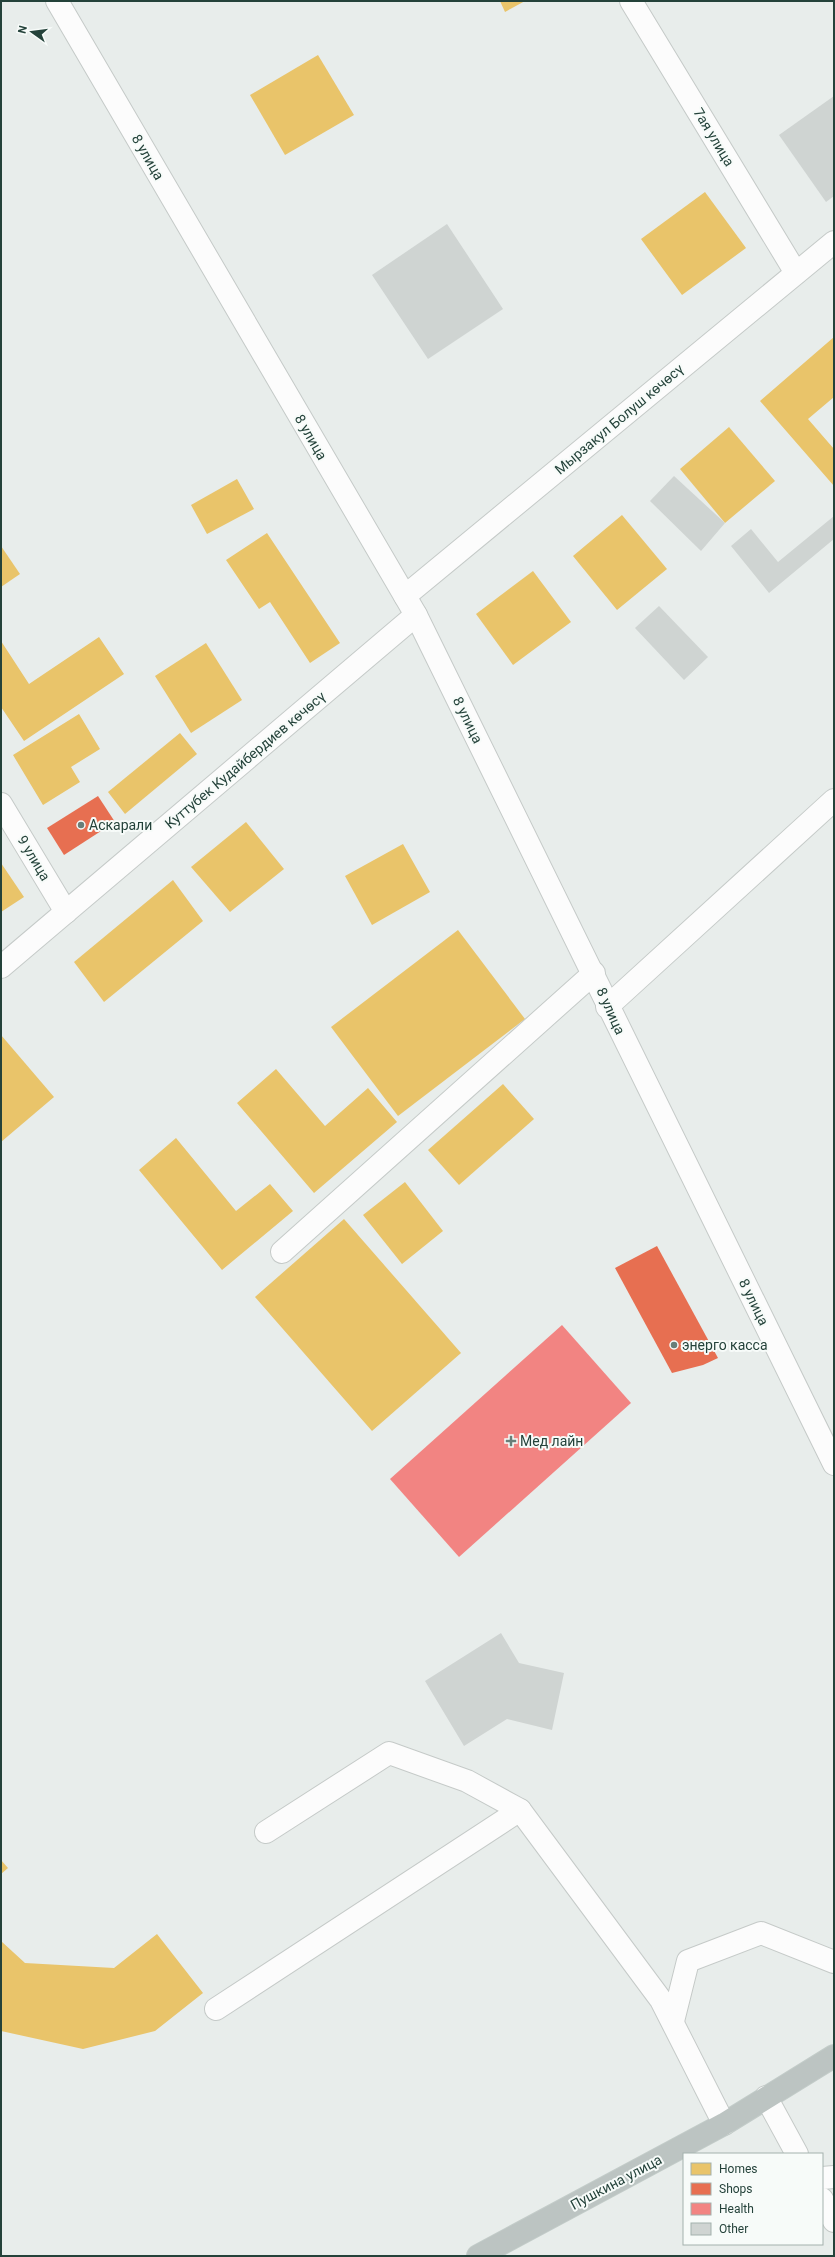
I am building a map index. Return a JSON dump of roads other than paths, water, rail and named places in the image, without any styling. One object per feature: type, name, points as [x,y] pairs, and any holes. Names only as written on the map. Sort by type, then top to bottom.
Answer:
[{"type":"highway","name":"Пушкина улица","points":[[478,2256],[724,2124],[834,2056]]},
{"type":"street","name":"8 улица","points":[[57,1],[416,616],[594,973],[607,1007],[834,1464]]},
{"type":"street","name":"7ая улица","points":[[631,1],[796,273]]},
{"type":"street","name":"Мырзакул Болуш көчөсү","points":[[405,596],[834,242]]},
{"type":"street","name":"Куттубек Кудайбердиев көчөсү","points":[[1,967],[416,616]]},
{"type":"street","points":[[607,1007],[834,800]]},
{"type":"street","name":"9 улица","points":[[1,804],[66,912]]},
{"type":"street","points":[[282,1252],[594,973]]},
{"type":"street","points":[[266,1832],[389,1753],[467,1781],[520,1810],[660,2000],[673,2021],[724,2124]]},
{"type":"street","points":[[216,2009],[520,1810]]},
{"type":"street","points":[[673,2021],[688,1961],[761,1933],[834,1962]]},
{"type":"street","points":[[766,2097],[796,2153]]},
{"type":"street","points":[[823,2178],[834,2177]]},
{"type":"street","points":[[823,2201],[834,2221]]},
{"type":"place","name":"Аскарали","points":[[81,825]]},
{"type":"place","name":"энерго касса","points":[[674,1345]]},
{"type":"place","name":"Мед лайн","points":[[511,1441]]}]
